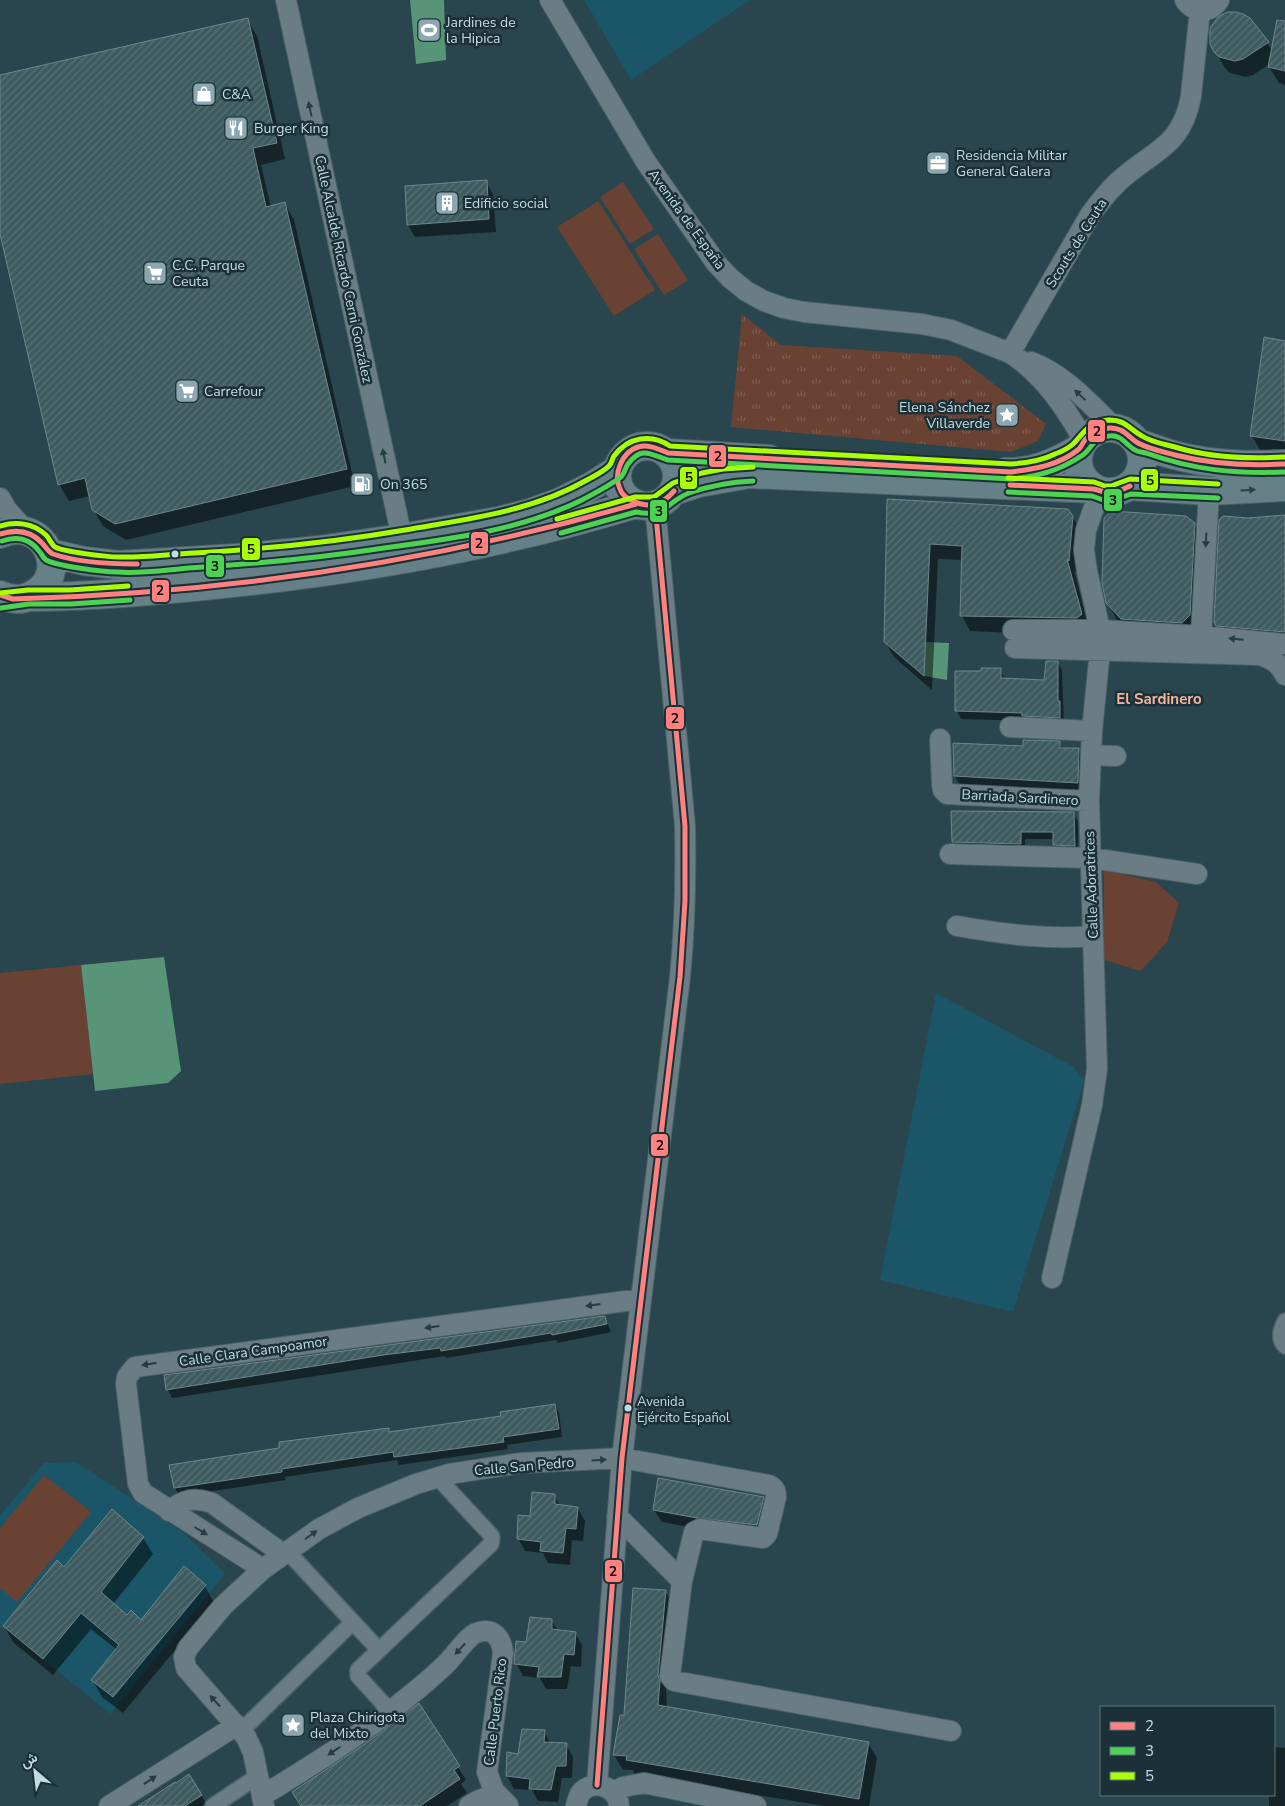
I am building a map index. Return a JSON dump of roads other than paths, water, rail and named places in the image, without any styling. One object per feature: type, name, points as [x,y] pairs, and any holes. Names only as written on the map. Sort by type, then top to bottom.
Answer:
[{"type":"highway","points":[[11,598],[112,594],[242,582],[416,557],[538,531],[655,500],[699,483],[750,474],[1112,493],[1130,486],[1136,480],[1141,470],[1143,459],[1126,435],[1099,430],[1059,461],[1036,469],[1012,472],[668,453],[651,445],[633,448],[620,461],[617,470],[617,480],[620,490],[627,498],[655,500],[677,481],[678,470],[668,453]]},
{"type":"highway","name":"Avenida de España","points":[[1126,435],[1174,455],[1211,462],[1249,466],[1285,464]]},
{"type":"highway","points":[[1082,444],[1078,457],[1078,466],[1087,484],[1099,491]]},
{"type":"highway","points":[[50,553],[84,561],[118,565],[236,558],[319,550],[402,538],[530,513],[560,502],[590,487],[617,470]]},
{"type":"highway","points":[[1130,486],[1209,491],[1285,486]]},
{"type":"highway","points":[[0,534],[17,530],[27,532],[37,536],[50,553],[51,564],[47,580],[37,592],[11,598]]},
{"type":"street","name":"Calle Alcalde Ricardo Cerni González","points":[[286,0],[402,538]]},
{"type":"street","name":"Avenida de España","points":[[550,0],[646,162],[716,263],[746,291],[764,301],[804,312],[893,319],[951,330],[1055,374],[1126,435]]},
{"type":"street","points":[[1192,5],[1213,7],[1219,0]]},
{"type":"street","name":"Scouts de Ceuta","points":[[1015,356],[1090,215],[1103,197],[1118,181],[1166,146],[1180,129],[1187,113],[1191,96],[1192,5]]},
{"type":"street","name":"Avenida de España","points":[[1015,356],[1055,397],[1082,444]]},
{"type":"street","name":"Calle Adoratrices","points":[[1052,1278],[1092,1105],[1096,1077],[1089,800],[1100,630],[1084,550],[1086,530],[1099,491]]},
{"type":"street","points":[[1201,636],[1209,491]]},
{"type":"street","points":[[0,498],[27,532]]},
{"type":"street","points":[[610,1794],[617,1516],[622,1458],[685,927],[685,826],[655,500]]},
{"type":"street","points":[[1285,644],[1201,636],[1100,630],[1014,639],[1100,650],[1260,656],[1272,659],[1282,668],[1285,675]]},
{"type":"street","points":[[1010,727],[1092,731]]},
{"type":"street","name":"Barriada Sardinero","points":[[940,739],[942,784],[943,790],[948,794],[1089,800]]},
{"type":"street","points":[[1091,754],[1116,756]]},
{"type":"street","points":[[950,854],[1091,858],[1197,874]]},
{"type":"street","points":[[957,926],[1041,937],[1070,938],[1093,936]]},
{"type":"street","name":"Calle Clara Campoamor","points":[[263,1570],[143,1494],[138,1484],[126,1384],[127,1377],[135,1367],[641,1299]]},
{"type":"street","points":[[1285,1321],[1281,1328],[1282,1342],[1285,1346]]},
{"type":"street","name":"Calle San Pedro","points":[[263,1801],[253,1752],[239,1728],[186,1668],[184,1657],[188,1648],[223,1606],[263,1570],[319,1529],[358,1508],[416,1484],[483,1468],[521,1463],[622,1458],[774,1487],[776,1492],[767,1534],[763,1538],[700,1529],[694,1532],[682,1580]]},
{"type":"street","points":[[390,1710],[357,1674],[358,1670],[492,1541],[490,1533],[438,1478]]},
{"type":"street","points":[[169,1511],[179,1503],[190,1500],[212,1503],[285,1553],[354,1622],[379,1650]]},
{"type":"street","points":[[617,1516],[682,1580],[670,1676],[674,1681],[951,1731]]},
{"type":"street","points":[[109,1806],[239,1728],[354,1622]]},
{"type":"street","name":"Calle Puerto Rico","points":[[263,1801],[428,1681],[474,1634],[484,1631],[495,1634],[502,1643],[503,1654],[487,1772],[494,1791],[509,1805]]},
{"type":"street","points":[[213,1806],[258,1776]]},
{"type":"street","points":[[576,1806],[581,1794],[588,1788],[610,1794],[623,1786],[644,1783],[756,1806]]},
{"type":"street","points":[[469,1806],[488,1797],[498,1798],[509,1805]]},
{"type":"place","name":"Jardines de la Hipica","points":[[429,30]]},
{"type":"place","name":"C&A","points":[[204,94]]},
{"type":"place","name":"Burger King","points":[[236,128]]},
{"type":"place","name":"Residencia Militar General Galera","points":[[938,163]]},
{"type":"place","name":"Edificio social","points":[[447,203]]},
{"type":"place","name":"C.C. Parque Ceuta","points":[[155,273]]},
{"type":"place","name":"Carrefour","points":[[187,391]]},
{"type":"place","name":"Elena Sánchez Villaverde","points":[[1007,415]]},
{"type":"place","name":"On 365","points":[[362,484]]},
{"type":"place","name":"Avenida Ejército Español","points":[[628,1408]]},
{"type":"place","name":"Plaza Chirigota del Mixto","points":[[293,1725]]},
{"type":"district","name":"El Sardinero","points":[[1159,699]]}]
